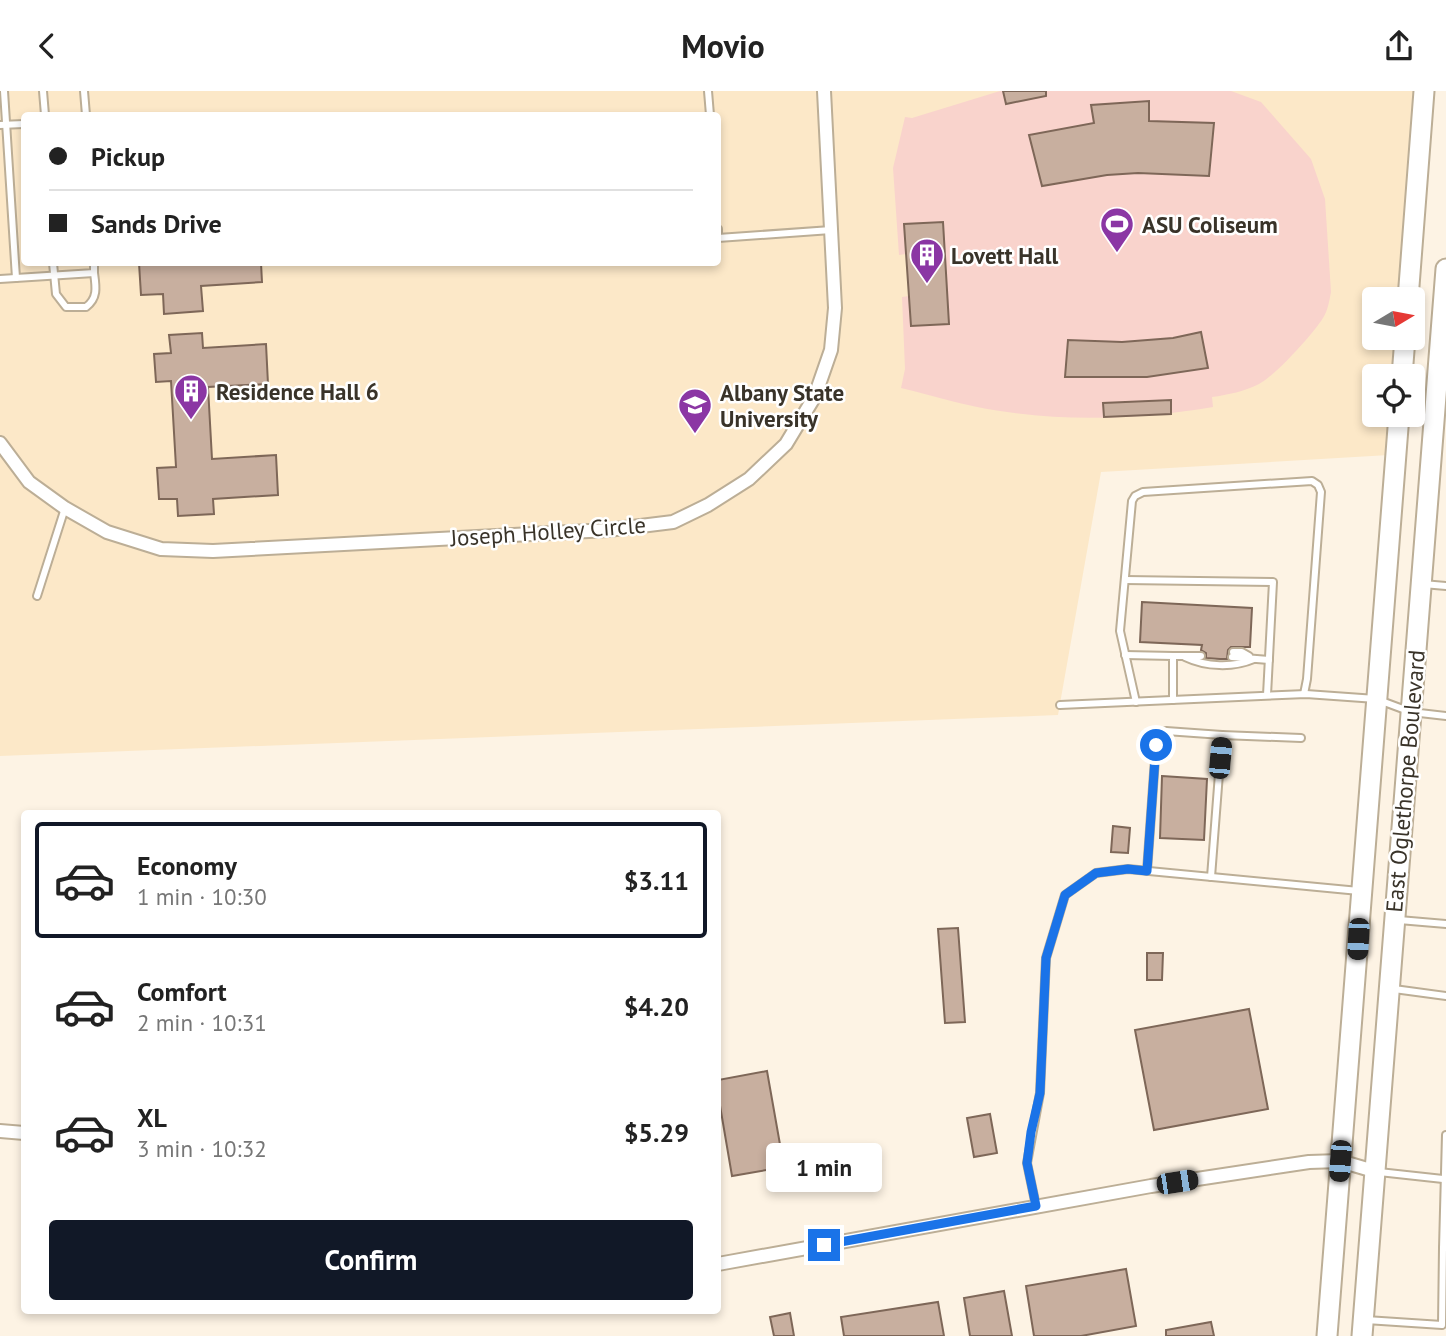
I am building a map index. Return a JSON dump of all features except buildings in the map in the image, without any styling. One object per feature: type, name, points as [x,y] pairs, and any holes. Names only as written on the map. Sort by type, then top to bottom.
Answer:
[{"type":"main road","points":[[1409,287],[1424,91]]},
{"type":"main road","name":"East Oglethorpe Boulevard","points":[[1362,1328],[1411,712],[1436,441],[1446,269]]},
{"type":"main road","name":"East Oglethorpe Boulevard","points":[[1327,1336],[1398,427]]},
{"type":"street","name":"Joseph Holley Circle","points":[[0,443],[29,482],[65,508],[107,532],[160,549],[213,551],[608,530],[673,522],[708,505],[749,479],[786,445],[815,396],[831,350],[835,308],[824,91]]},
{"type":"street","points":[[0,1131],[21,1133]]},
{"type":"street","points":[[721,1263],[1151,1186],[1309,1162],[1340,1161],[1374,1171]]},
{"type":"lane","points":[[4,91],[3,125],[16,278]]},
{"type":"lane","points":[[43,91],[45,112]]},
{"type":"lane","points":[[84,91],[86,112]]},
{"type":"lane","points":[[708,91],[710,112]]},
{"type":"lane","points":[[3,125],[21,124]]},
{"type":"lane","points":[[721,238],[831,230]]},
{"type":"lane","points":[[53,266],[56,294],[66,307],[75,308],[86,307],[92,302],[96,292],[94,266]]},
{"type":"lane","points":[[0,279],[94,273]]},
{"type":"lane","points":[[1136,702],[1120,631],[1132,501],[1135,496],[1143,492],[1312,481],[1318,485],[1321,492],[1304,694]]},
{"type":"lane","points":[[37,596],[65,508]]},
{"type":"lane","points":[[1125,580],[1273,582],[1267,695]]},
{"type":"lane","points":[[1422,584],[1446,586]]},
{"type":"lane","points":[[1232,655],[1241,652],[1254,659],[1269,660]]},
{"type":"lane","points":[[1125,655],[1185,657],[1201,654]]},
{"type":"lane","points":[[1173,656],[1173,700]]},
{"type":"lane","points":[[1185,657],[1197,663],[1239,666],[1254,659]]},
{"type":"lane","points":[[1060,705],[1304,694],[1377,699],[1411,712],[1446,716]]},
{"type":"lane","points":[[1147,871],[1156,745],[1160,733],[1166,731],[1301,738]]},
{"type":"lane","points":[[1211,877],[1222,735]]},
{"type":"lane","points":[[1036,1206],[1027,1163],[1040,1093],[1046,958],[1065,895],[1096,873],[1128,869],[1360,892]]},
{"type":"lane","points":[[1394,920],[1446,924]]},
{"type":"lane","points":[[1388,988],[1446,996]]},
{"type":"lane","points":[[1362,1328],[1441,1325],[1446,1135]]},
{"type":"lane","points":[[1374,1171],[1443,1179]]},
{"type":"shaded area","name":"Albany State University","points":[[0,91],[1421,91],[1404,287],[1362,287],[1362,350],[1398,350],[1397,364],[1362,364],[1362,427],[1392,427],[1389,455],[1101,472],[1058,715],[0,756]]},
{"type":"shaded area","name":"ASU Coliseum","points":[[1000,91],[1231,91],[1261,102],[1311,159],[1325,199],[1331,292],[1326,312],[1318,325],[1266,380],[1242,391],[1212,397],[1213,407],[1187,411],[1106,418],[1053,417],[987,409],[901,388],[905,369],[902,297],[909,296],[906,254],[899,255],[893,168],[905,117],[912,118]]},
{"type":"place","name":"ASU Coliseum","points":[[1117,254]]},
{"type":"place","name":"Lovett Hall","points":[[927,285]]},
{"type":"place","name":"Residence Hall 6","points":[[191,421]]},
{"type":"place","name":"Albany State University","points":[[695,435]]},
{"type":"route","points":[[824,1245],[1036,1206],[1027,1163],[1040,1093],[1046,958],[1065,895],[1096,873],[1128,869],[1147,871],[1156,745]]}]
